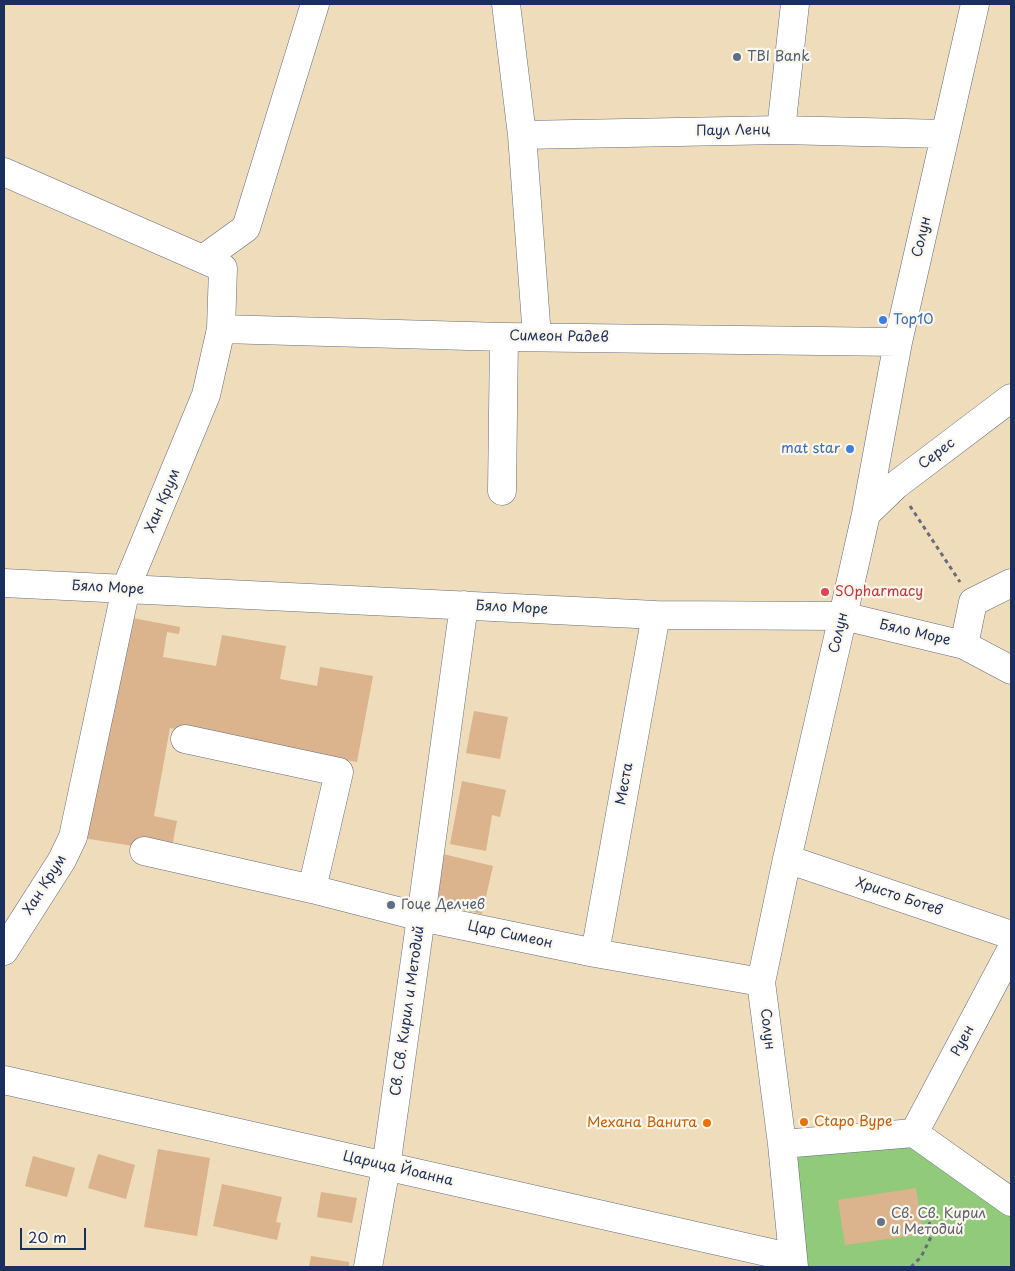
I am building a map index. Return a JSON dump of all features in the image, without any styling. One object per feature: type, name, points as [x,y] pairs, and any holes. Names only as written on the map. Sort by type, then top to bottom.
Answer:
[{"type":"street","points":[[203,259],[246,228],[315,4]]},
{"type":"street","points":[[506,4],[522,135],[536,337]]},
{"type":"street","points":[[781,130],[795,4]]},
{"type":"street","name":"Солун","points":[[793,1263],[782,1144],[761,982],[787,859],[866,514],[898,342],[975,4]]},
{"type":"street","name":"Паул Ленц","points":[[522,135],[781,130],[945,134]]},
{"type":"street","name":"Хан Крум","points":[[4,172],[223,268],[222,329],[206,395],[126,588],[73,837],[62,860],[4,951]]},
{"type":"street","name":"Симеон Радев","points":[[222,329],[504,337],[898,342]]},
{"type":"street","points":[[502,491],[504,337]]},
{"type":"street","name":"Серес","points":[[866,514],[896,485],[1011,398]]},
{"type":"street","points":[[964,645],[973,602],[1011,582]]},
{"type":"street","name":"Бяло Море","points":[[4,583],[656,614],[843,616],[964,645],[1011,670]]},
{"type":"street","name":"Св. Св. Кирил и Методий","points":[[368,1267],[386,1166],[464,605]]},
{"type":"street","name":"Места","points":[[595,953],[656,614]]},
{"type":"street","points":[[185,740],[339,772],[312,889]]},
{"type":"street","name":"Цар Симеон","points":[[144,851],[312,889],[421,917],[595,953],[761,982]]},
{"type":"street","name":"Христо Ботев","points":[[787,859],[1011,935]]},
{"type":"street","name":"Руен","points":[[914,1133],[1011,950]]},
{"type":"street","name":"Царица Йоанна","points":[[4,1080],[386,1166],[793,1263]]},
{"type":"street","points":[[782,1144],[914,1133],[1011,1202]]},
{"type":"path","points":[[896,485],[973,602]]},
{"type":"path","points":[[911,1267],[922,1257],[932,1235],[927,1212]]},
{"type":"green space","points":[[910,1141],[1011,1217],[1011,1267],[801,1267],[791,1154]]},
{"type":"building","points":[[122,616],[180,627],[179,634],[167,632],[163,657],[216,666],[222,635],[286,646],[280,679],[317,686],[320,667],[373,676],[357,762],[170,728],[154,816],[177,821],[171,852],[83,838]]},
{"type":"building","points":[[474,711],[508,717],[500,759],[466,753]]},
{"type":"building","points":[[462,781],[506,790],[500,817],[492,815],[486,851],[450,844]]},
{"type":"building","points":[[443,854],[493,866],[482,914],[431,903]]},
{"type":"building","points":[[158,1149],[210,1158],[197,1236],[144,1227]]},
{"type":"building","points":[[98,1154],[135,1165],[126,1199],[88,1188]]},
{"type":"building","points":[[33,1156],[75,1168],[67,1197],[25,1186]]},
{"type":"building","points":[[222,1184],[282,1197],[276,1222],[281,1223],[277,1240],[213,1226]]},
{"type":"building","name":"Св. Св. Кирил и Методий","points":[[916,1188],[923,1234],[845,1245],[838,1200]]},
{"type":"building","points":[[321,1192],[357,1198],[352,1223],[317,1217]]},
{"type":"building","points":[[311,1256],[349,1262],[349,1267],[309,1267]]},
{"type":"place","name":"TBI Bank","points":[[737,57]]},
{"type":"place","name":"Top10","points":[[883,320]]},
{"type":"place","name":"mat star","points":[[850,449]]},
{"type":"place","name":"SOpharmacy","points":[[825,592]]},
{"type":"place","name":"Гоце Делчев","points":[[391,905]]},
{"type":"place","name":"Ctapo Bype","points":[[804,1122]]},
{"type":"place","name":"Механа Ванита","points":[[707,1123]]},
{"type":"place","name":"Св. Св. Кирил и Методий","points":[[881,1222]]}]
